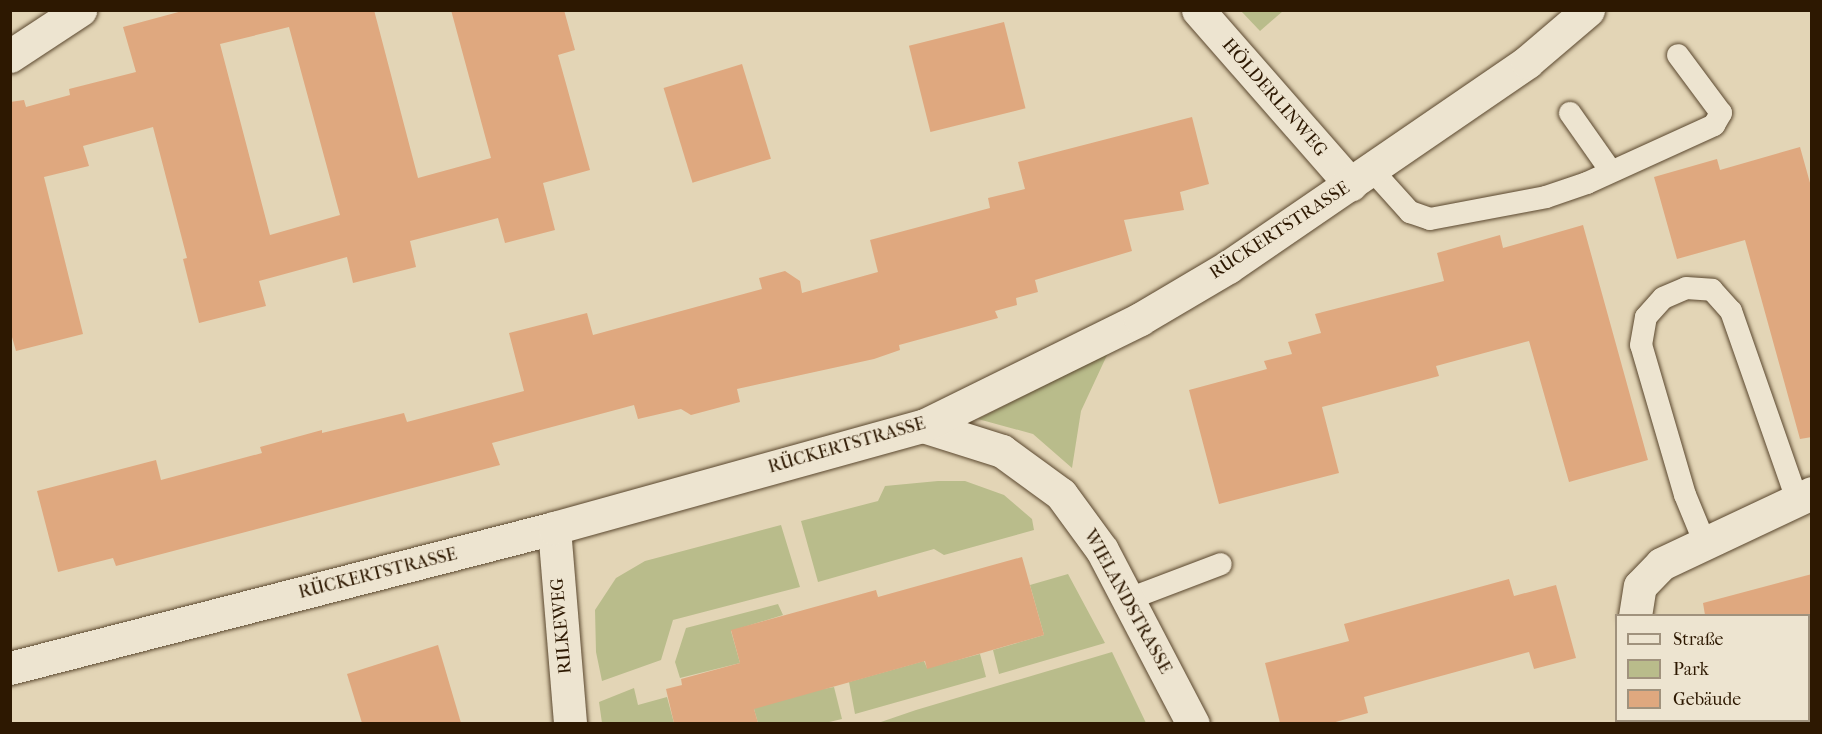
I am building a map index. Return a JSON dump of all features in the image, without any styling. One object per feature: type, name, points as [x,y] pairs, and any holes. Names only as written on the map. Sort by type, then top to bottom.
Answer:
[{"type":"street","points":[[10,56],[80,10]]},
{"type":"street","name":"HÖLDERLINWEG","points":[[1198,10],[1362,178]]},
{"type":"street","name":"RÜCKERTSTRASSE","points":[[10,668],[554,528],[923,426],[1140,319],[1228,267],[1362,178],[1527,62],[1587,10]]},
{"type":"street","name":"WIELANDSTRASSE","points":[[923,426],[1002,451],[1061,494],[1102,550],[1192,723]]},
{"type":"street","points":[[1635,614],[1640,586],[1662,564],[1704,541],[1804,496]]},
{"type":"street","name":"RILKEWEG","points":[[554,528],[570,723]]},
{"type":"lane","points":[[1362,178],[1410,212],[1430,219],[1546,197],[1714,125],[1721,113],[1678,55]]},
{"type":"lane","points":[[1570,113],[1610,170]]},
{"type":"lane","points":[[1704,541],[1686,495],[1641,345],[1646,317],[1663,298],[1678,291],[1686,288],[1712,290],[1731,311],[1804,496]]},
{"type":"lane","points":[[1128,599],[1221,564]]},
{"type":"green space","points":[[1241,11],[1283,11],[1260,31]]},
{"type":"green space","points":[[1108,353],[1081,411],[1072,468],[1033,434],[978,419]]},
{"type":"green space","points":[[965,481],[1004,495],[1032,519],[1034,530],[944,555],[934,549],[818,582],[801,521],[878,501],[885,486]]},
{"type":"green space","points":[[781,525],[800,587],[673,620],[661,660],[602,681],[596,652],[595,610],[616,578],[645,561]]},
{"type":"green space","points":[[1068,574],[1105,643],[999,674],[993,650],[1044,635],[1030,585]]},
{"type":"green space","points":[[778,604],[783,615],[731,631],[740,663],[680,678],[675,662],[686,628]]},
{"type":"green space","points":[[1112,652],[1146,723],[878,723],[916,710]]},
{"type":"green space","points":[[980,654],[986,677],[855,714],[849,682],[924,661],[927,668]]},
{"type":"green space","points":[[834,687],[842,719],[825,723],[758,723],[752,702]]},
{"type":"green space","points":[[634,688],[638,705],[667,697],[674,723],[602,723],[599,702]]},
{"type":"building","points":[[186,10],[374,10],[418,178],[491,158],[451,10],[564,10],[575,50],[558,55],[590,170],[543,183],[555,230],[505,243],[498,218],[410,241],[416,267],[353,283],[347,257],[259,281],[266,306],[199,323],[183,259],[187,258],[153,127],[83,146],[89,166],[44,177],[83,334],[16,351],[10,330],[10,102],[24,100],[26,107],[70,95],[69,89],[136,72],[123,27]],"holes":[[[289,27],[340,215],[270,235],[220,44]]]},
{"type":"building","points":[[1004,22],[1026,108],[930,132],[909,46]]},
{"type":"building","points":[[742,64],[771,159],[693,183],[664,88]]},
{"type":"building","points":[[1192,117],[1209,184],[1180,192],[1184,210],[1124,220],[1132,251],[1035,280],[1038,292],[1016,298],[1017,305],[995,311],[998,318],[899,345],[900,350],[874,359],[737,389],[740,402],[691,415],[681,409],[638,419],[634,405],[492,443],[500,465],[116,566],[113,558],[58,572],[37,491],[156,460],[161,480],[262,453],[260,447],[322,430],[322,433],[404,413],[407,422],[524,391],[509,333],[587,313],[593,335],[762,289],[759,278],[785,271],[800,281],[802,293],[878,272],[870,240],[990,208],[988,198],[1025,189],[1018,162]]},
{"type":"building","points":[[1800,147],[1812,190],[1812,437],[1800,439],[1745,240],[1677,259],[1654,177],[1717,159],[1720,170]]},
{"type":"building","points":[[1583,225],[1648,460],[1569,482],[1529,341],[1436,366],[1439,376],[1322,407],[1339,473],[1219,504],[1189,390],[1267,369],[1264,361],[1292,354],[1288,342],[1321,333],[1315,314],[1444,281],[1437,253],[1500,235],[1503,248]]},
{"type":"building","points":[[1022,557],[1044,635],[927,669],[925,661],[754,709],[758,723],[674,723],[666,689],[682,685],[681,679],[740,663],[731,630],[876,590],[878,597]]},
{"type":"building","points":[[1812,574],[1812,615],[1705,614],[1703,603]]},
{"type":"building","points":[[1509,579],[1514,596],[1556,585],[1576,658],[1534,669],[1529,652],[1364,697],[1368,713],[1332,723],[1280,723],[1265,663],[1349,641],[1344,624]]},
{"type":"building","points":[[438,645],[461,723],[362,723],[347,674]]}]
